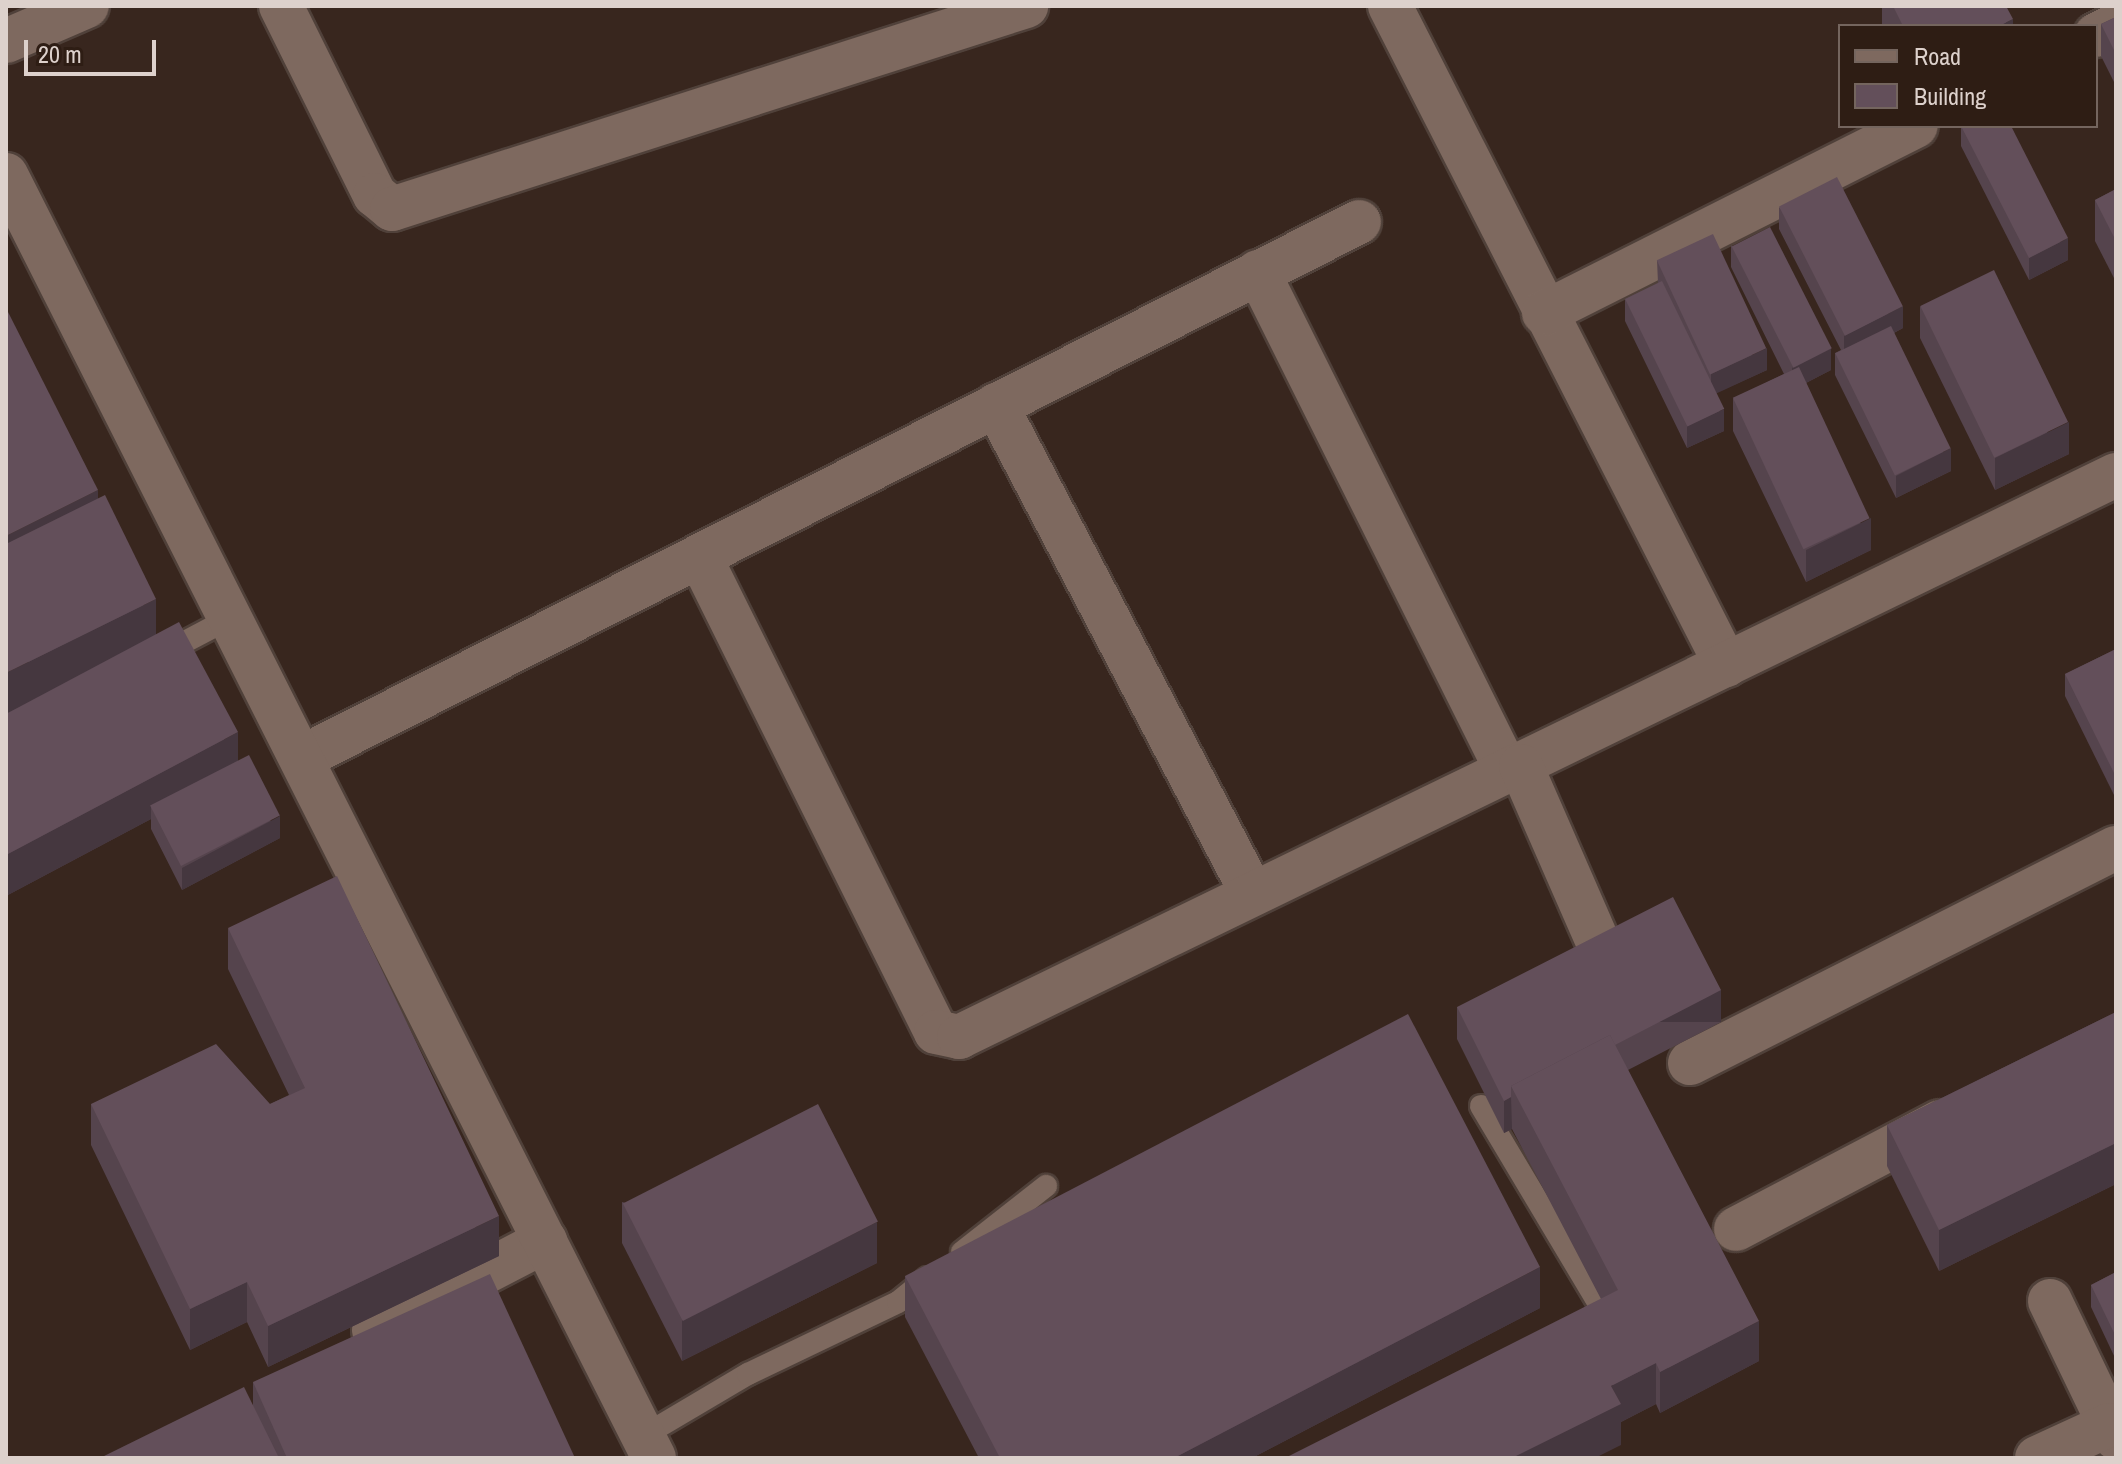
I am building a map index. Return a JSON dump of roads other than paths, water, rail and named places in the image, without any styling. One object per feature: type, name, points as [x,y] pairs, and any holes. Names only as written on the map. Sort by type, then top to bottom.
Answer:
[{"type":"street","points":[[6,41],[87,6]]},
{"type":"street","points":[[281,6],[375,195],[392,209],[1026,6]]},
{"type":"street","points":[[1390,6],[1726,665]]},
{"type":"street","points":[[2098,34],[2116,25]]},
{"type":"street","points":[[1544,313],[1912,128]]},
{"type":"street","points":[[6,175],[649,1447]]},
{"type":"street","points":[[301,758],[1359,222]]},
{"type":"street","points":[[1258,272],[1514,768],[1601,949]]},
{"type":"street","points":[[996,405],[1252,893]]},
{"type":"street","points":[[700,557],[936,1032],[959,1037],[2116,475]]},
{"type":"street","points":[[1690,1063],[2116,848]]},
{"type":"street","points":[[1736,1229],[1975,1104]]},
{"type":"street","points":[[338,1349],[545,1241]]},
{"type":"street","points":[[2037,1458],[2113,1432],[2050,1301]]},
{"type":"lane","points":[[146,662],[230,618]]},
{"type":"lane","points":[[1481,1106],[1599,1304],[1594,1332],[1570,1348]]},
{"type":"lane","points":[[649,1447],[898,1302],[1046,1186]]}]
